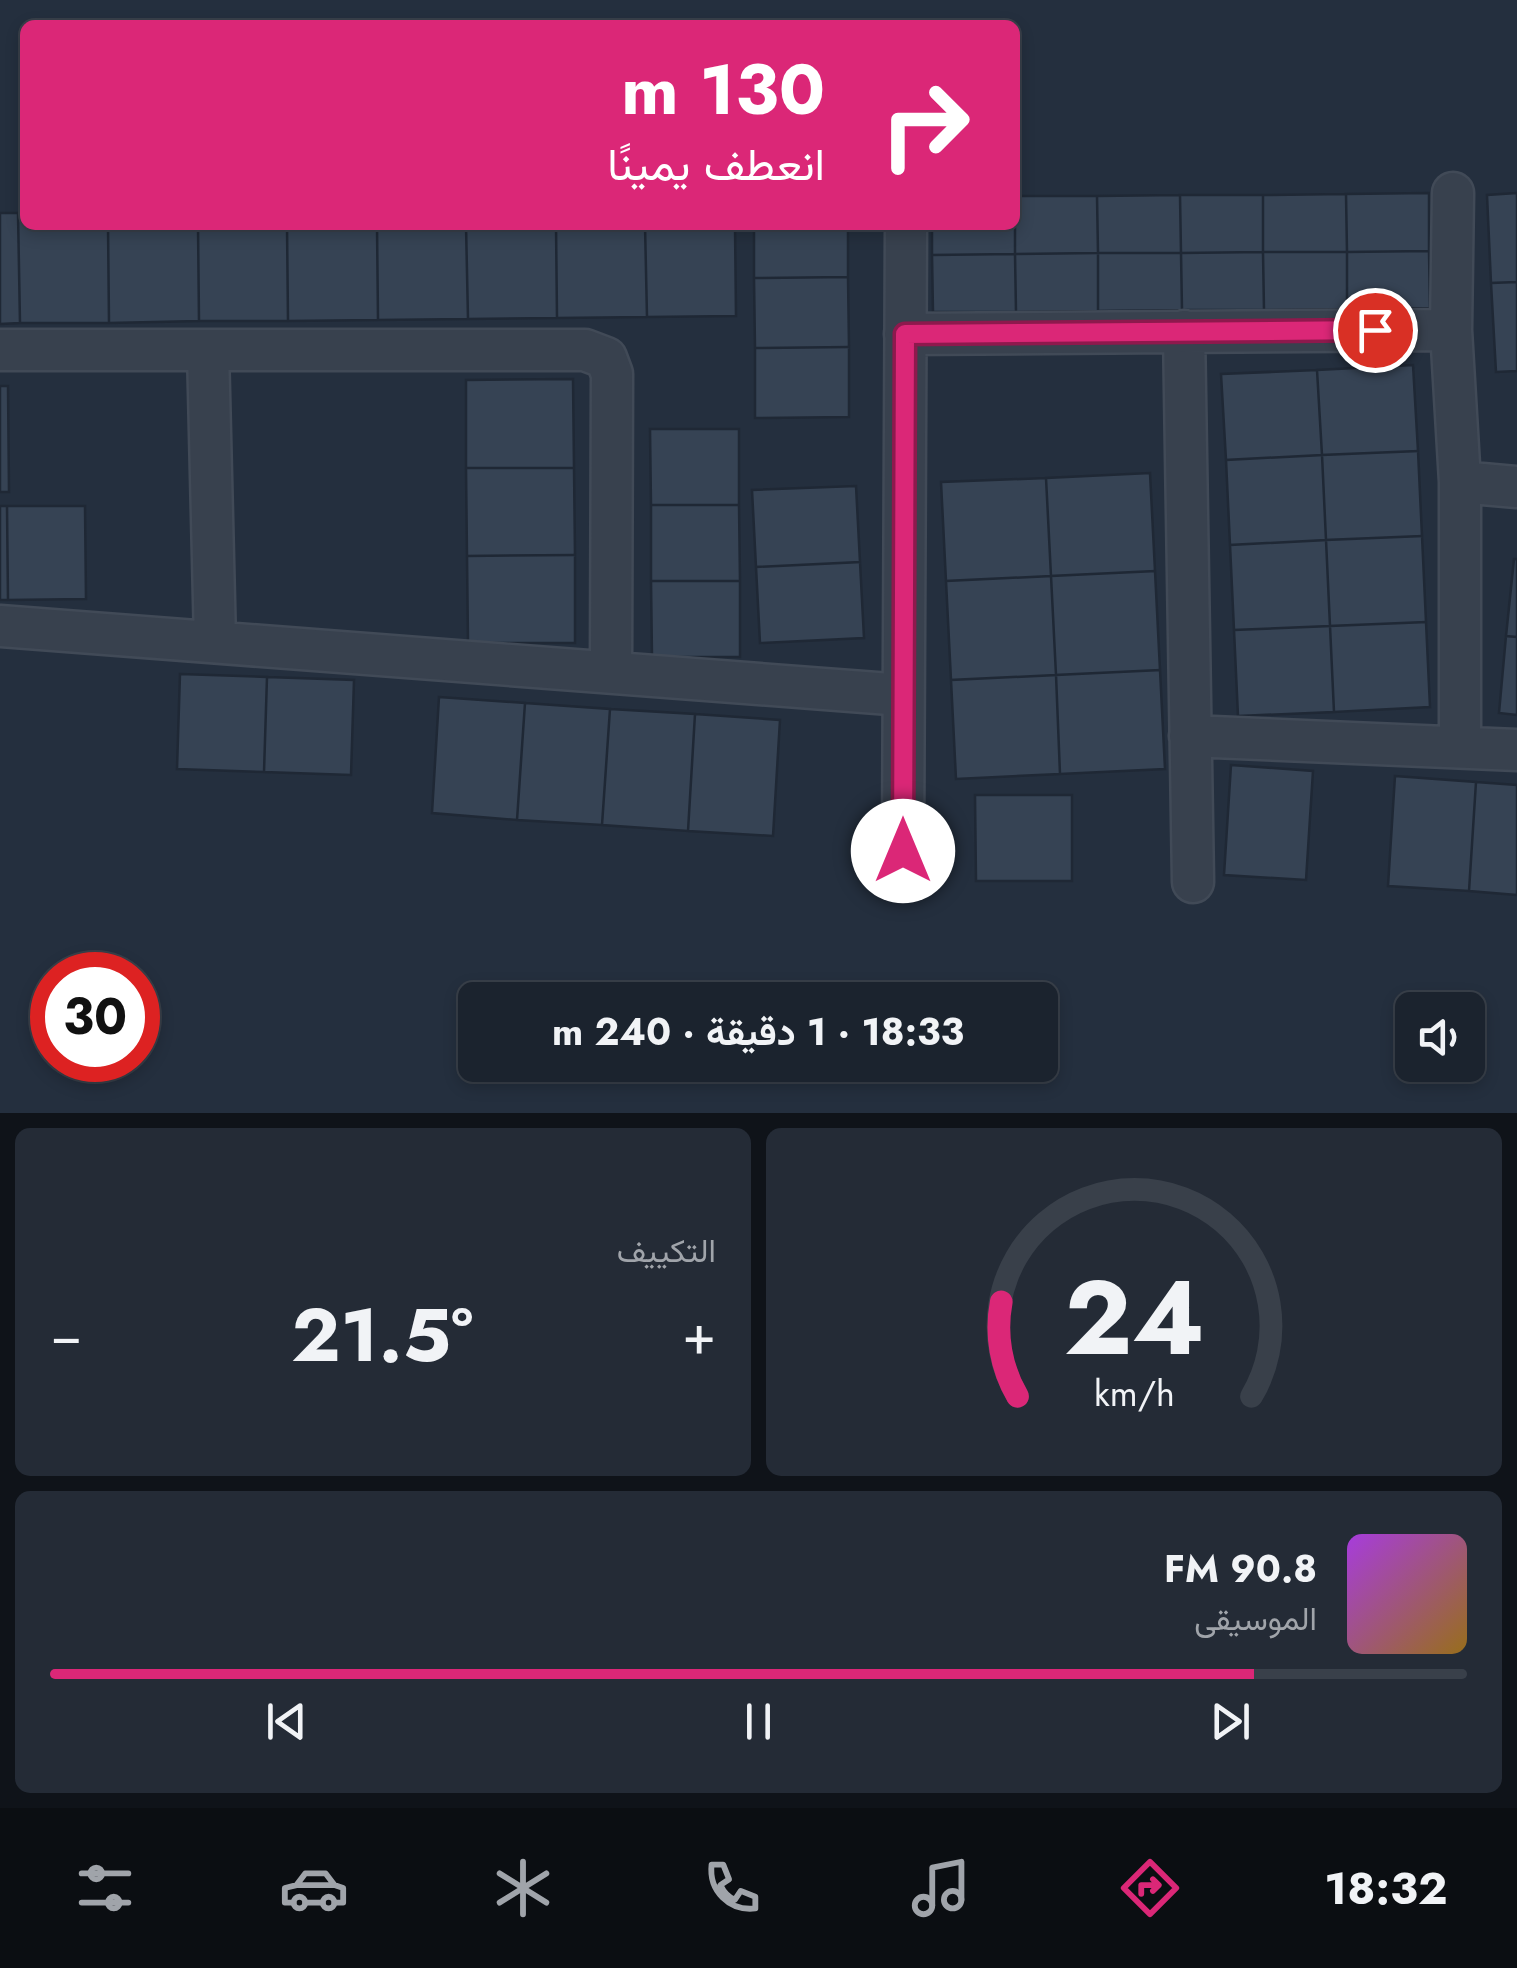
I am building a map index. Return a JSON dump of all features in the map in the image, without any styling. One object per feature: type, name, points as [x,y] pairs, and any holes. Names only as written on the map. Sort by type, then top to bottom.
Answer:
[{"type":"street","points":[[1453,193],[1452,330],[1460,482],[1460,746]]},
{"type":"street","points":[[903,851],[906,230]]},
{"type":"street","points":[[905,334],[1452,330]]},
{"type":"street","points":[[1184,331],[1192,882]]},
{"type":"street","points":[[0,350],[585,350],[606,358],[612,374],[611,672]]},
{"type":"street","points":[[208,350],[215,642]]},
{"type":"street","points":[[1460,482],[1517,486]]},
{"type":"street","points":[[0,626],[903,695]]},
{"type":"street","points":[[1190,736],[1517,750]]},
{"type":"building","points":[[1429,193],[1429,251],[1347,252],[1346,194]]},
{"type":"building","points":[[1517,193],[1517,282],[1491,283],[1487,195]]},
{"type":"building","points":[[1346,194],[1347,252],[1263,252],[1263,195]]},
{"type":"building","points":[[1180,195],[1263,195],[1263,252],[1181,253]]},
{"type":"building","points":[[1180,195],[1181,253],[1098,253],[1097,196]]},
{"type":"building","points":[[1020,196],[1097,196],[1098,253],[1015,254]]},
{"type":"building","points":[[0,213],[18,213],[20,323],[0,324]]},
{"type":"building","points":[[18,213],[20,230],[108,230],[109,323],[20,323]]},
{"type":"building","points":[[108,230],[198,230],[199,321],[109,323]]},
{"type":"building","points":[[198,230],[287,230],[288,321],[199,321]]},
{"type":"building","points":[[287,230],[377,230],[378,320],[288,321]]},
{"type":"building","points":[[377,230],[466,230],[468,319],[378,320]]},
{"type":"building","points":[[466,230],[556,230],[557,318],[468,319]]},
{"type":"building","points":[[556,230],[645,230],[647,317],[557,318]]},
{"type":"building","points":[[645,230],[735,230],[736,316],[647,317]]},
{"type":"building","points":[[754,230],[848,230],[848,277],[754,278]]},
{"type":"building","points":[[932,230],[1015,230],[1015,254],[932,255]]},
{"type":"building","points":[[1429,251],[1430,308],[1347,309],[1347,252]]},
{"type":"building","points":[[1263,252],[1347,252],[1347,309],[1264,310]]},
{"type":"building","points":[[1263,252],[1264,310],[1182,310],[1181,253]]},
{"type":"building","points":[[1098,253],[1181,253],[1182,310],[1098,311]]},
{"type":"building","points":[[1098,253],[1098,311],[1016,312],[1015,254]]},
{"type":"building","points":[[1015,254],[1016,312],[933,312],[932,255]]},
{"type":"building","points":[[848,277],[849,347],[755,348],[754,278]]},
{"type":"building","points":[[1517,282],[1517,371],[1496,372],[1491,283]]},
{"type":"building","points":[[849,347],[849,417],[755,418],[755,348]]},
{"type":"building","points":[[1413,365],[1418,451],[1322,455],[1317,370]]},
{"type":"building","points":[[1317,370],[1322,455],[1226,460],[1221,374]]},
{"type":"building","points":[[573,379],[574,468],[466,468],[466,380]]},
{"type":"building","points":[[0,386],[8,386],[9,492],[0,492]]},
{"type":"building","points":[[650,429],[739,429],[739,505],[651,505]]},
{"type":"building","points":[[1418,451],[1422,536],[1326,540],[1322,455]]},
{"type":"building","points":[[1322,455],[1326,540],[1230,545],[1226,460]]},
{"type":"building","points":[[466,468],[574,468],[575,555],[467,556]]},
{"type":"building","points":[[1150,473],[1155,571],[1051,576],[1046,478]]},
{"type":"building","points":[[1046,478],[1051,576],[946,581],[941,482]]},
{"type":"building","points":[[856,486],[860,562],[756,567],[752,490]]},
{"type":"building","points":[[651,505],[739,505],[740,581],[651,581]]},
{"type":"building","points":[[0,506],[7,506],[8,600],[0,600]]},
{"type":"building","points":[[7,506],[85,506],[86,599],[8,600]]},
{"type":"building","points":[[1422,536],[1426,622],[1330,626],[1326,540]]},
{"type":"building","points":[[1326,540],[1330,626],[1234,630],[1230,545]]},
{"type":"building","points":[[575,555],[575,643],[468,643],[467,556]]},
{"type":"building","points":[[1517,559],[1517,637],[1506,636]]},
{"type":"building","points":[[860,562],[864,638],[760,643],[756,567]]},
{"type":"building","points":[[1155,571],[1160,670],[1056,675],[1051,576]]},
{"type":"building","points":[[1051,576],[1056,675],[951,680],[946,581]]},
{"type":"building","points":[[651,581],[740,581],[740,657],[652,657]]},
{"type":"building","points":[[1426,622],[1430,707],[1334,712],[1330,626]]},
{"type":"building","points":[[1330,626],[1334,712],[1238,716],[1234,630]]},
{"type":"building","points":[[1506,636],[1517,637],[1517,715],[1499,713]]},
{"type":"building","points":[[1160,670],[1165,769],[1060,774],[1056,675]]},
{"type":"building","points":[[180,674],[267,677],[264,772],[177,769]]},
{"type":"building","points":[[1056,675],[1060,774],[956,779],[951,680]]},
{"type":"building","points":[[267,677],[354,680],[351,775],[264,772]]},
{"type":"building","points":[[439,697],[525,703],[517,820],[432,813]]},
{"type":"building","points":[[525,703],[610,709],[602,825],[517,820]]},
{"type":"building","points":[[610,709],[695,714],[688,831],[602,825]]},
{"type":"building","points":[[695,714],[780,720],[773,836],[688,831]]},
{"type":"building","points":[[1231,765],[1313,771],[1306,880],[1224,875]]},
{"type":"building","points":[[1395,776],[1476,782],[1469,891],[1388,886]]},
{"type":"building","points":[[1476,782],[1517,785],[1517,895],[1469,891]]},
{"type":"building","points":[[975,795],[1072,795],[1072,881],[976,881]]},
{"type":"route","points":[[903,851],[905,334],[1375,330]]}]
